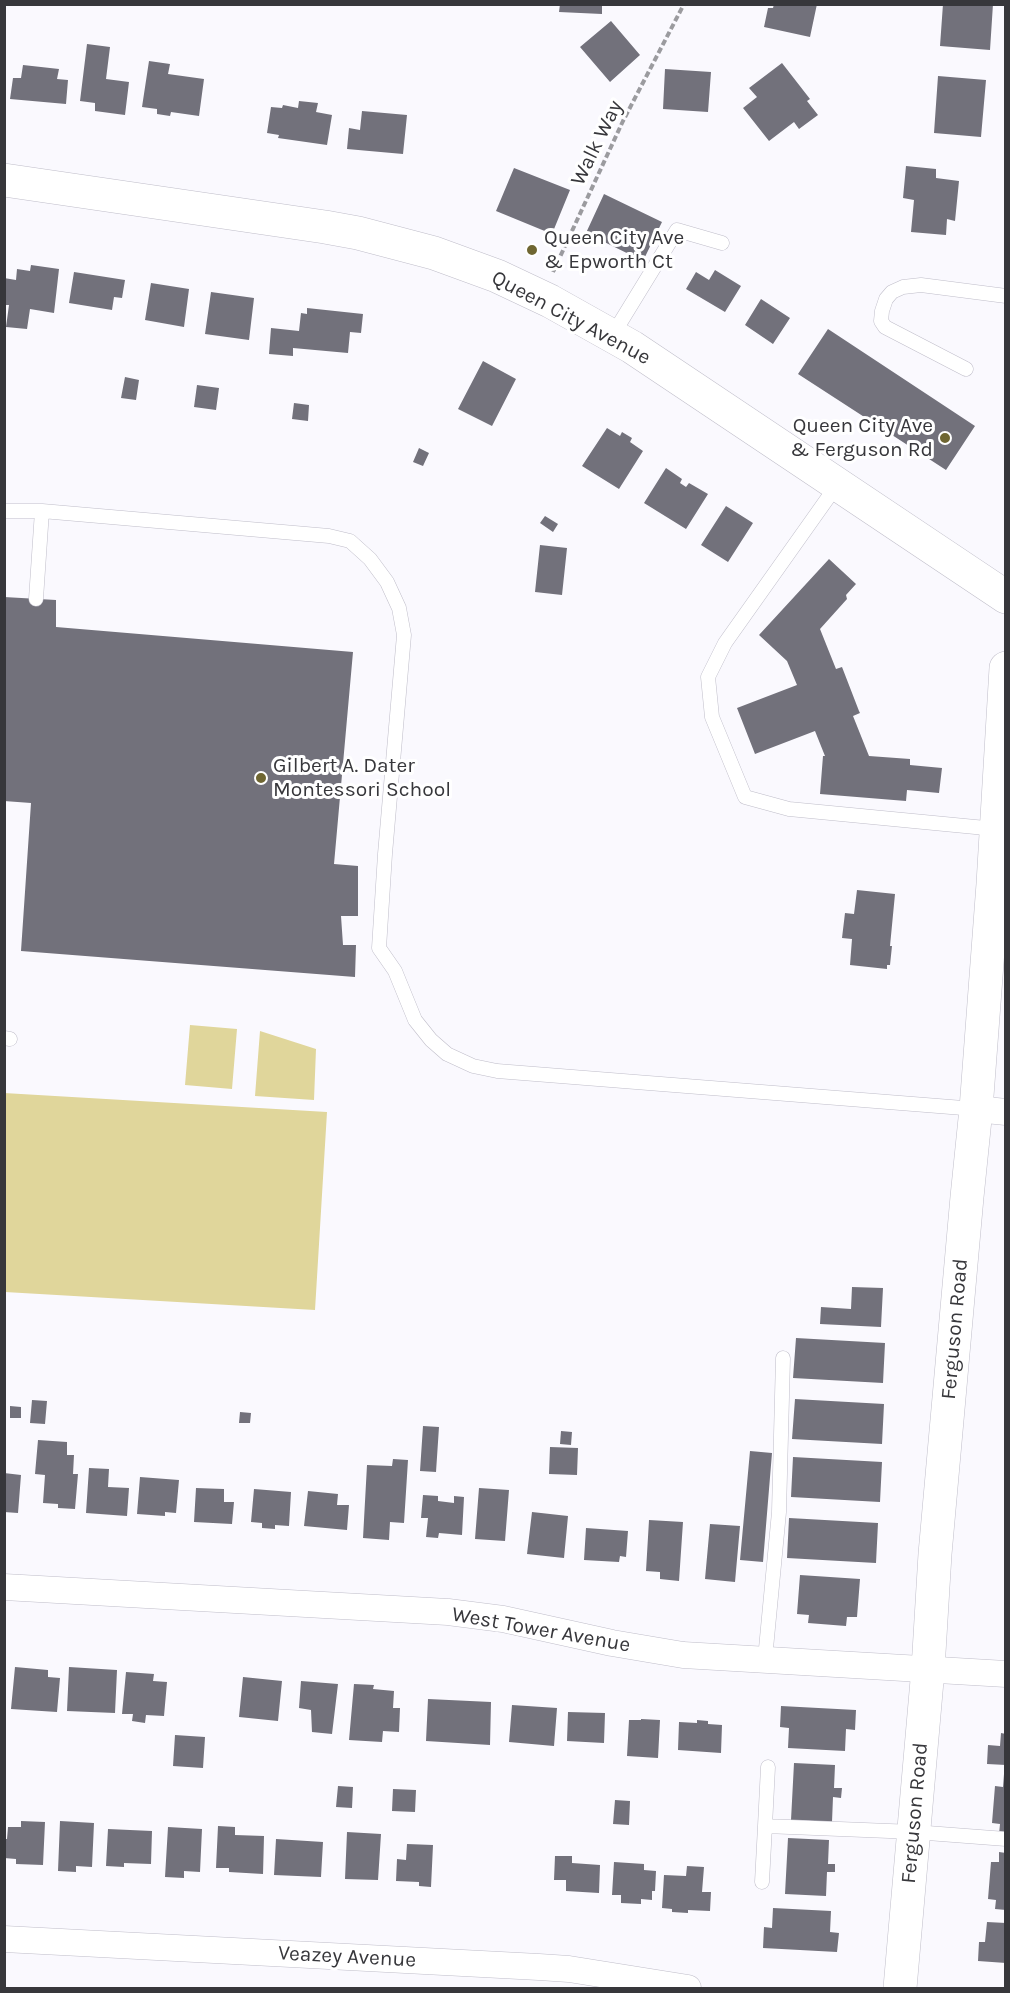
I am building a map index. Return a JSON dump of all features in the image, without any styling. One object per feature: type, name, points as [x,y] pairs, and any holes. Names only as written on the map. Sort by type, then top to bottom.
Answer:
[{"type":"street","name":"Queen City Avenue","points":[[4,180],[358,233],[434,253],[497,276],[541,297],[632,347],[1005,597]]},
{"type":"street","name":"Ferguson Road","points":[[900,1989],[966,1207],[991,1111],[1005,668]]},
{"type":"street","name":"West Tower Avenue","points":[[4,1587],[448,1612],[503,1619],[612,1643],[683,1655],[1005,1674]]},
{"type":"street","name":"Veazey Avenue","points":[[4,1939],[539,1967],[688,1989]]},
{"type":"lane","points":[[612,336],[676,230],[722,243]]},
{"type":"lane","points":[[966,369],[885,327],[881,321],[886,299],[892,292],[903,287],[921,285],[1005,296]]},
{"type":"lane","points":[[837,485],[725,643],[708,677],[712,717],[744,796],[789,809],[999,819]]},
{"type":"lane","points":[[4,511],[42,511],[329,536],[350,541],[370,559],[387,582],[399,608],[404,634],[379,948],[395,971],[415,1020],[431,1040],[447,1054],[473,1066],[497,1071],[991,1111]]},
{"type":"lane","points":[[36,599],[42,511]]},
{"type":"lane","points":[[765,1659],[778,1512],[783,1358]]},
{"type":"lane","points":[[762,1882],[768,1767]]},
{"type":"lane","points":[[765,1826],[914,1832],[1005,1839]]},
{"type":"path","name":"Walk Way","points":[[541,297],[623,121],[684,4]]},
{"type":"shaded area","points":[[190,1025],[237,1029],[232,1089],[185,1085]]},
{"type":"shaded area","points":[[260,1031],[316,1049],[314,1100],[255,1096]]},
{"type":"shaded area","points":[[4,1093],[327,1112],[315,1310],[5,1292]]},
{"type":"building","points":[[560,4],[602,4],[602,14],[559,12]]},
{"type":"building","points":[[774,4],[817,4],[810,37],[764,27],[768,8],[773,8]]},
{"type":"building","points":[[943,4],[993,4],[990,50],[940,46]]},
{"type":"building","points":[[611,21],[640,55],[610,82],[580,47]]},
{"type":"building","points":[[87,44],[110,47],[106,79],[129,82],[125,115],[95,111],[95,103],[80,101]]},
{"type":"building","points":[[149,61],[170,64],[168,74],[204,79],[199,116],[171,112],[170,116],[157,114],[157,109],[142,107]]},
{"type":"building","points":[[782,63],[810,99],[807,101],[818,115],[799,129],[794,122],[769,141],[743,108],[757,97],[749,88]]},
{"type":"building","points":[[23,65],[59,69],[57,79],[68,80],[66,104],[10,99],[13,78],[21,78]]},
{"type":"building","points":[[665,69],[711,72],[708,112],[663,109]]},
{"type":"building","points":[[938,76],[986,80],[981,137],[934,133]]},
{"type":"building","points":[[299,101],[318,103],[316,112],[332,115],[327,145],[278,138],[279,135],[267,133],[271,107],[282,108],[283,105],[298,108]]},
{"type":"building","points":[[362,111],[407,115],[403,154],[347,149],[349,128],[360,130]]},
{"type":"building","points":[[906,166],[936,169],[936,178],[959,181],[955,221],[947,219],[946,235],[911,232],[914,200],[903,198]]},
{"type":"building","points":[[514,168],[570,190],[552,234],[496,211]]},
{"type":"building","points":[[604,194],[662,222],[643,261],[586,233]]},
{"type":"building","points":[[31,265],[59,269],[54,313],[30,309],[27,329],[6,327],[9,305],[4,305],[4,278],[16,280],[17,269],[30,271]]},
{"type":"building","points":[[715,270],[741,286],[725,312],[686,289],[696,272],[709,280]]},
{"type":"building","points":[[74,272],[125,280],[122,298],[114,297],[112,310],[69,303]]},
{"type":"building","points":[[151,283],[189,289],[184,327],[145,320]]},
{"type":"building","points":[[211,292],[254,298],[249,340],[205,334]]},
{"type":"building","points":[[761,299],[790,318],[773,344],[745,325]]},
{"type":"building","points":[[307,308],[363,314],[361,333],[350,332],[348,353],[293,348],[293,356],[269,354],[271,328],[299,331],[301,313],[307,314]]},
{"type":"building","points":[[828,329],[975,426],[946,470],[798,374]]},
{"type":"building","points":[[483,361],[516,379],[492,426],[458,409]]},
{"type":"building","points":[[125,377],[139,380],[136,400],[121,398]]},
{"type":"building","points":[[197,385],[219,388],[216,410],[194,407]]},
{"type":"building","points":[[294,403],[309,405],[308,421],[292,419]]},
{"type":"building","points":[[607,428],[620,436],[622,432],[632,438],[630,442],[643,451],[619,489],[582,466]]},
{"type":"building","points":[[419,448],[429,453],[423,466],[413,462]]},
{"type":"building","points":[[666,468],[682,479],[680,483],[686,487],[689,483],[708,494],[686,529],[644,503]]},
{"type":"building","points":[[726,506],[753,523],[728,562],[701,545]]},
{"type":"building","points":[[545,516],[558,524],[553,532],[540,523]]},
{"type":"building","points":[[540,545],[567,548],[562,595],[535,592]]},
{"type":"building","points":[[829,559],[856,584],[846,595],[847,599],[820,629],[836,669],[842,667],[860,713],[853,716],[869,756],[910,759],[910,765],[942,768],[939,793],[907,790],[906,801],[820,794],[823,756],[825,756],[815,731],[755,754],[737,708],[797,685],[787,661],[759,635]]},
{"type":"building","points":[[4,597],[56,600],[56,627],[353,652],[334,864],[358,866],[358,916],[341,916],[343,945],[356,945],[355,977],[21,951],[31,803],[4,801]]},
{"type":"building","points":[[857,890],[895,894],[890,965],[887,965],[887,969],[850,965],[852,939],[842,938],[845,913],[854,914]]},
{"type":"building","points":[[852,1287],[883,1288],[881,1327],[820,1324],[821,1307],[851,1309]]},
{"type":"building","points":[[796,1338],[885,1343],[883,1383],[793,1378]]},
{"type":"building","points":[[795,1399],[884,1404],[882,1444],[792,1439]]},
{"type":"building","points":[[32,1400],[47,1401],[45,1424],[30,1423]]},
{"type":"building","points":[[10,1406],[21,1407],[21,1418],[10,1418]]},
{"type":"building","points":[[240,1412],[251,1413],[250,1423],[239,1423]]},
{"type":"building","points":[[423,1426],[439,1427],[436,1472],[420,1471]]},
{"type":"building","points":[[561,1431],[572,1432],[571,1445],[560,1444]]},
{"type":"building","points":[[38,1440],[67,1442],[67,1455],[74,1455],[73,1474],[78,1474],[75,1509],[58,1508],[58,1504],[43,1503],[45,1475],[35,1474]]},
{"type":"building","points":[[550,1447],[578,1448],[577,1475],[549,1474]]},
{"type":"building","points":[[750,1451],[772,1453],[763,1562],[740,1560]]},
{"type":"building","points":[[793,1457],[882,1462],[880,1502],[791,1497]]},
{"type":"building","points":[[393,1459],[408,1460],[404,1523],[390,1522],[389,1540],[363,1538],[367,1465],[392,1466]]},
{"type":"building","points":[[89,1468],[109,1469],[108,1487],[129,1488],[127,1516],[86,1513]]},
{"type":"building","points":[[4,1473],[21,1475],[18,1513],[4,1512]]},
{"type":"building","points":[[140,1477],[179,1480],[176,1513],[165,1512],[165,1516],[137,1514]]},
{"type":"building","points":[[196,1488],[224,1489],[224,1502],[234,1502],[232,1524],[194,1522]]},
{"type":"building","points":[[479,1488],[509,1490],[505,1541],[475,1539]]},
{"type":"building","points":[[254,1489],[291,1492],[289,1526],[275,1525],[275,1529],[262,1528],[262,1523],[251,1522]]},
{"type":"building","points":[[308,1491],[338,1494],[337,1505],[349,1505],[347,1530],[304,1526]]},
{"type":"building","points":[[423,1495],[438,1496],[438,1501],[454,1503],[454,1496],[464,1497],[462,1535],[439,1533],[438,1538],[426,1537],[428,1518],[421,1518]]},
{"type":"building","points":[[532,1512],[568,1516],[564,1558],[527,1554]]},
{"type":"building","points":[[789,1518],[878,1523],[876,1563],[787,1558]]},
{"type":"building","points":[[649,1520],[683,1522],[679,1581],[660,1579],[660,1572],[646,1571]]},
{"type":"building","points":[[710,1524],[740,1526],[735,1582],[705,1579]]},
{"type":"building","points":[[586,1528],[628,1531],[626,1557],[620,1556],[619,1562],[584,1560]]},
{"type":"building","points":[[800,1575],[860,1579],[857,1617],[847,1617],[846,1626],[808,1623],[809,1615],[797,1614]]},
{"type":"building","points":[[15,1667],[48,1670],[48,1677],[60,1678],[57,1712],[11,1709]]},
{"type":"building","points":[[69,1667],[117,1670],[115,1713],[67,1711]]},
{"type":"building","points":[[126,1672],[154,1674],[153,1681],[167,1682],[164,1716],[146,1715],[145,1723],[132,1721],[133,1714],[122,1714]]},
{"type":"building","points":[[243,1677],[282,1681],[278,1721],[239,1717]]},
{"type":"building","points":[[301,1681],[338,1684],[332,1734],[312,1732],[311,1710],[299,1708]]},
{"type":"building","points":[[354,1684],[374,1685],[373,1689],[394,1691],[393,1708],[400,1708],[399,1732],[383,1731],[382,1742],[349,1740]]},
{"type":"building","points":[[428,1699],[491,1702],[490,1745],[426,1741]]},
{"type":"building","points":[[512,1705],[557,1708],[554,1746],[509,1742]]},
{"type":"building","points":[[781,1706],[856,1710],[855,1730],[846,1729],[845,1751],[788,1748],[789,1728],[780,1727]]},
{"type":"building","points":[[568,1712],[605,1713],[604,1743],[567,1741]]},
{"type":"building","points":[[629,1720],[660,1720],[658,1758],[627,1756]]},
{"type":"building","points":[[697,1720],[722,1725],[721,1753],[678,1750],[679,1722],[697,1723]]},
{"type":"building","points":[[1001,1733],[1006,1734],[1006,1765],[987,1764],[988,1745],[1000,1746]]},
{"type":"building","points":[[175,1735],[205,1737],[203,1768],[173,1766]]},
{"type":"building","points":[[794,1763],[835,1765],[834,1788],[842,1788],[841,1798],[833,1797],[832,1822],[791,1820]]},
{"type":"building","points":[[1004,1774],[1006,1774],[1006,1834],[999,1834],[1000,1824],[992,1823],[995,1786],[1003,1787]]},
{"type":"building","points":[[338,1786],[353,1787],[352,1808],[336,1807]]},
{"type":"building","points":[[393,1789],[416,1790],[415,1812],[392,1811]]},
{"type":"building","points":[[615,1800],[630,1801],[629,1825],[613,1824]]},
{"type":"building","points":[[21,1821],[45,1822],[43,1865],[16,1864],[16,1859],[4,1858],[4,1839],[7,1839],[8,1827],[21,1827]]},
{"type":"building","points":[[60,1821],[94,1823],[92,1867],[76,1866],[76,1872],[58,1871]]},
{"type":"building","points":[[218,1826],[235,1827],[235,1835],[264,1836],[263,1874],[229,1872],[229,1868],[216,1868]]},
{"type":"building","points":[[168,1827],[202,1829],[200,1872],[184,1871],[184,1878],[165,1877]]},
{"type":"building","points":[[108,1829],[152,1831],[151,1864],[124,1863],[124,1867],[106,1866]]},
{"type":"building","points":[[347,1832],[381,1834],[378,1880],[345,1879]]},
{"type":"building","points":[[788,1838],[829,1840],[828,1864],[835,1864],[835,1872],[827,1872],[826,1896],[785,1894]]},
{"type":"building","points":[[276,1839],[323,1842],[321,1877],[274,1875]]},
{"type":"building","points":[[407,1844],[433,1845],[431,1887],[419,1886],[419,1882],[396,1881],[397,1859],[406,1860]]},
{"type":"building","points":[[999,1852],[1006,1853],[1006,1910],[995,1909],[996,1900],[988,1899],[991,1862],[999,1862]]},
{"type":"building","points":[[555,1856],[572,1856],[572,1863],[600,1865],[599,1893],[566,1891],[566,1880],[554,1880]]},
{"type":"building","points":[[614,1862],[644,1864],[644,1870],[656,1871],[652,1900],[641,1899],[641,1904],[621,1903],[621,1895],[612,1895]]},
{"type":"building","points":[[687,1866],[704,1867],[702,1892],[711,1892],[710,1911],[672,1912],[672,1909],[662,1908],[664,1875],[686,1876]]},
{"type":"building","points":[[773,1908],[831,1911],[830,1932],[839,1933],[837,1952],[763,1948],[764,1927],[772,1928]]},
{"type":"building","points":[[987,1922],[1006,1923],[1006,1963],[978,1961],[979,1942],[985,1942]]},
{"type":"place","name":"Queen City Ave & Epworth Ct","points":[[532,250]]},
{"type":"place","name":"Queen City Ave & Ferguson Rd","points":[[945,438]]},
{"type":"place","name":"Gilbert A. Dater Montessori School","points":[[261,778]]}]
